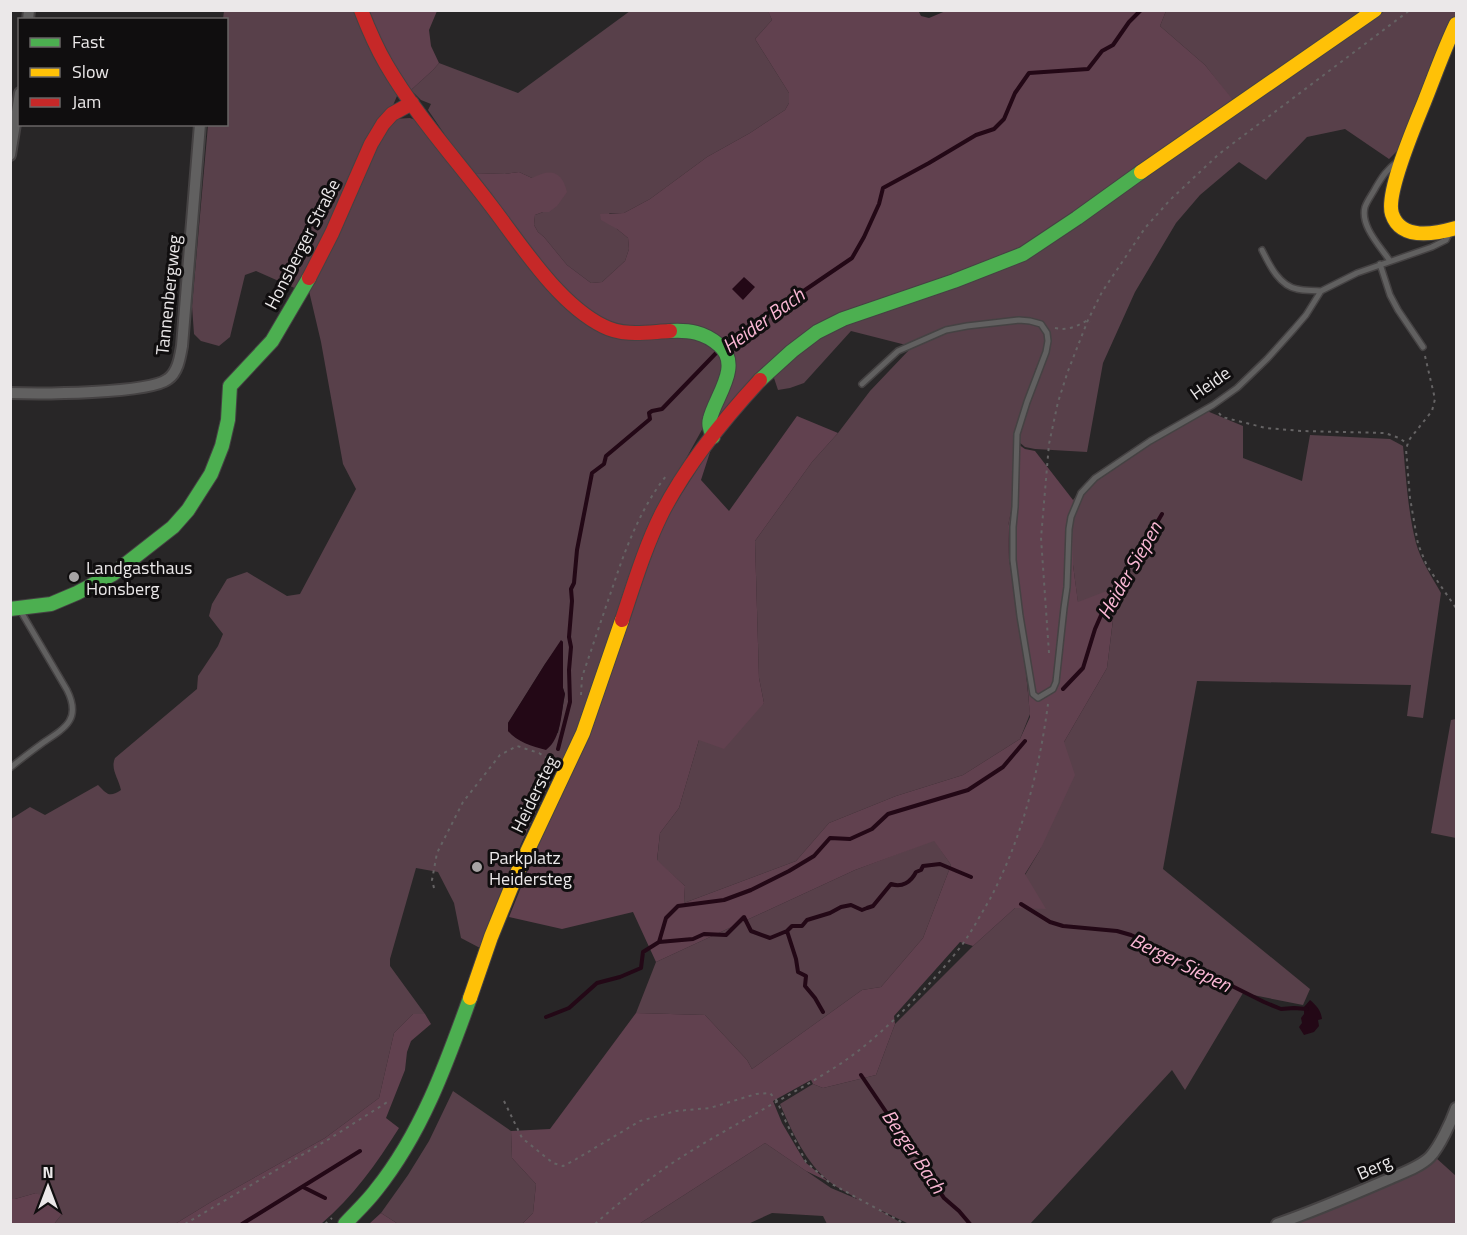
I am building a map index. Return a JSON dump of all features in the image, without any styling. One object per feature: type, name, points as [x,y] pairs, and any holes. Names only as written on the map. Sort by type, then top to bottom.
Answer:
[{"type":"main road","points":[[361,10],[375,47],[412,103],[542,274],[574,306],[600,325],[614,331],[626,334],[692,331],[703,334],[722,347],[728,362],[728,370],[709,420],[713,437]]},
{"type":"main road","name":"Heidersteg","points":[[345,1224],[364,1205],[394,1167],[442,1076],[507,895],[586,725],[652,535],[664,509],[713,437],[744,399],[788,355],[831,325],[954,282],[1031,250],[1375,10]]},
{"type":"main road","name":"Heide","points":[[1454,229],[1434,233],[1415,233],[1403,228],[1395,220],[1391,203],[1403,158],[1456,24]]},
{"type":"main road","name":"Honsberger Straße","points":[[15,609],[51,604],[113,574],[173,528],[188,510],[211,474],[222,446],[228,420],[230,386],[272,340],[303,291],[332,233],[371,144],[383,124],[392,114],[412,103]]},
{"type":"street","points":[[10,155],[18,105]]},
{"type":"street","name":"Tannenbergweg","points":[[10,393],[128,389],[161,384],[170,378],[179,360],[182,346],[200,126]]},
{"type":"street","name":"Berg","points":[[1277,1224],[1332,1203],[1423,1162],[1431,1156],[1447,1130],[1456,1108]]},
{"type":"lane","name":"Heide","points":[[1390,261],[1364,218],[1365,206],[1389,167],[1403,158]]},
{"type":"lane","name":"Heide","points":[[1041,324],[1047,333],[1048,341],[1017,434],[1012,560],[1033,694],[1038,698],[1053,689],[1056,682],[1067,587],[1071,517],[1081,492],[1095,478],[1150,441],[1213,405],[1237,388],[1267,359],[1306,315],[1322,291],[1357,273],[1417,253],[1446,240],[1454,229]]},
{"type":"lane","points":[[1262,250],[1275,273],[1294,289],[1322,291]]},
{"type":"lane","points":[[1380,264],[1390,295],[1423,347]]},
{"type":"lane","points":[[862,384],[898,351],[946,330],[1019,320],[1041,324]]},
{"type":"lane","points":[[10,768],[63,730],[73,710],[72,700],[67,690],[15,609]]},
{"type":"path","points":[[1041,324],[1059,329],[1074,328],[1088,320],[1090,322]]},
{"type":"path","points":[[1423,347],[1435,399],[1432,411],[1415,432],[1406,449],[1410,498],[1418,544],[1426,566],[1456,608]]},
{"type":"path","points":[[1213,405],[1222,417],[1255,426],[1301,431],[1385,433],[1408,444]]},
{"type":"path","points":[[434,888],[432,880],[437,853],[463,802],[500,755],[516,746],[539,753],[566,770]]},
{"type":"path","points":[[504,1101],[522,1138],[553,1162],[563,1166],[640,1121],[676,1111],[710,1108],[756,1094],[770,1093],[777,1101],[806,1162],[830,1183],[904,1224]]},
{"type":"path","points":[[185,1224],[329,1139],[388,1101]]},
{"type":"shaded area","points":[[768,10],[772,20],[755,39],[789,93],[789,103],[785,110],[707,157],[650,199],[624,213],[609,213],[617,229],[628,238],[629,249],[625,261],[602,282],[591,283],[567,265],[538,232],[534,225],[535,215],[543,212],[532,178],[519,172],[471,173],[428,110],[431,104],[421,100],[411,90],[439,63],[518,93],[630,11]]},
{"type":"shaded area","points":[[918,10],[921,16],[929,18],[948,10],[1166,11],[1160,26],[1205,65],[1237,105],[1055,232],[808,340],[713,437],[728,370],[709,337],[626,334],[574,306],[471,173],[519,172],[532,178],[550,172],[559,176],[567,192],[557,206],[549,212],[535,215],[534,225],[567,265],[591,283],[602,282],[625,261],[629,249],[628,238],[601,220],[600,214],[624,213],[650,199],[707,157],[785,110],[789,103],[789,93],[755,39],[772,20],[768,11]]},
{"type":"shaded area","points":[[224,11],[360,11],[399,87],[391,110],[299,290],[256,271],[245,275],[230,337],[219,346],[201,341],[194,334],[192,306],[208,126],[228,126],[228,18],[223,18]]},
{"type":"shaded area","points":[[367,11],[437,11],[429,30],[431,46],[439,63],[411,90],[379,41]]},
{"type":"shaded area","points":[[1166,11],[1371,11],[1235,104],[1205,65],[1160,26]]},
{"type":"shaded area","points":[[1385,11],[1456,11],[1401,147],[1389,159],[1345,129],[1307,137],[1266,180],[1239,162],[1200,195],[1176,223],[1135,292],[1103,363],[1087,452],[1035,449],[1025,447],[1019,442],[1019,435],[1042,370],[1036,368],[1015,432],[1012,507],[1008,526],[1009,559],[1024,652],[1030,714],[1020,739],[963,775],[896,796],[829,823],[796,861],[684,903],[685,886],[657,861],[660,833],[679,808],[699,740],[764,703],[759,678],[755,541],[812,462],[870,391],[909,350],[906,345],[851,331],[804,383],[778,390],[772,372],[789,356]]},
{"type":"shaded area","points":[[410,118],[423,123],[538,273],[701,336],[724,360],[704,426],[645,533],[574,743],[557,767],[521,844],[480,948],[461,938],[454,903],[438,872],[416,868],[390,966],[425,1014],[413,1014],[394,1033],[379,1098],[325,1138],[175,1224],[54,1224],[62,1214],[36,1193],[11,1199],[11,819],[30,807],[45,815],[98,785],[108,794],[121,790],[114,770],[115,758],[197,689],[198,676],[218,646],[223,634],[209,616],[212,604],[227,579],[247,572],[287,596],[300,594],[356,489],[343,464],[321,342],[309,291],[371,151],[394,119]],"holes":[[[563,642],[565,694],[558,733],[508,731],[508,723],[545,664]]]},
{"type":"shaded area","points":[[744,277],[755,287],[743,300],[732,289]]},
{"type":"shaded area","points":[[1207,411],[1243,426],[1243,458],[1302,481],[1310,435],[1390,439],[1403,446],[1409,507],[1416,543],[1441,593],[1423,718],[1407,716],[1411,685],[1197,681],[1163,869],[1310,989],[1303,1005],[1243,993],[1185,1090],[1172,1070],[1030,1224],[909,1224],[878,1209],[903,1224],[827,1224],[823,1216],[772,1213],[748,1224],[639,1224],[765,1143],[831,1188],[857,1199],[833,1184],[814,1166],[795,1136],[780,1104],[813,1084],[823,1088],[876,1075],[895,1024],[973,946],[1015,908],[1025,875],[1040,850],[1064,742],[1107,668],[1117,588],[1078,603],[1073,565],[1073,500],[1079,493],[1153,442]]},
{"type":"shaded area","points":[[797,416],[838,433],[812,462],[755,541],[759,678],[764,703],[724,749],[699,740],[679,808],[660,833],[657,860],[685,886],[684,903],[796,861],[829,823],[896,796],[963,775],[1020,739],[1030,717],[1025,652],[1009,559],[1008,526],[1012,507],[1015,442],[1025,449],[1035,451],[1073,500],[1073,565],[1078,602],[1117,587],[1107,668],[1064,742],[1075,775],[1040,850],[1025,874],[1046,909],[1015,908],[973,946],[960,942],[894,1016],[895,1024],[876,1075],[823,1088],[813,1084],[811,1080],[773,1101],[782,1123],[805,1162],[829,1182],[806,1171],[765,1143],[639,1224],[522,1224],[533,1213],[536,1184],[512,1158],[511,1131],[550,1129],[636,1013],[705,1015],[747,1060],[752,1069],[862,990],[881,987],[923,938],[951,865],[934,841],[855,870],[656,962],[633,912],[562,929],[509,917],[536,850],[584,747],[646,564],[670,512],[712,446],[701,480],[729,511]]},
{"type":"shaded area","points":[[561,640],[563,642],[565,694],[558,732],[546,750],[520,741],[508,731],[508,723]]},
{"type":"shaded area","points":[[1456,719],[1456,838],[1431,833],[1451,720]]},
{"type":"shaded area","points":[[934,840],[951,865],[923,938],[881,987],[862,990],[752,1069],[747,1060],[705,1015],[636,1013],[656,962],[855,870]]},
{"type":"shaded area","points":[[1310,1000],[1318,1009],[1322,1019],[1318,1020],[1319,1026],[1314,1032],[1304,1035],[1299,1027],[1302,1023],[1304,1007]]},
{"type":"shaded area","points":[[413,1014],[425,1014],[431,1024],[411,1041],[405,1070],[386,1118],[399,1128],[364,1179],[344,1203],[321,1224],[175,1224],[325,1138],[379,1098],[394,1033]]},
{"type":"shaded area","points":[[453,1091],[511,1131],[512,1158],[536,1184],[533,1213],[522,1224],[398,1224],[381,1213],[429,1141]]},
{"type":"shaded area","points":[[1435,1157],[1456,1176],[1456,1224],[1301,1224],[1299,1221]]},
{"type":"shaded area","points":[[36,1193],[53,1201],[62,1214],[54,1224],[11,1224],[11,1199]]},
{"type":"shaded area","points":[[381,1213],[398,1224],[369,1224]]},
{"type":"waterway","name":"Heider Bach","points":[[724,345],[852,258],[879,204],[883,188],[976,135],[994,129],[1004,119],[1015,93],[1029,73],[1088,69],[1102,51],[1113,45],[1129,22],[1141,10]]},
{"type":"waterway","name":"Heider Bach","points":[[558,749],[570,702],[571,589],[574,583],[577,550],[592,473],[604,464],[606,456],[650,419],[649,413],[662,409],[719,350]]},
{"type":"waterway","name":"Heider Siepen","points":[[1063,689],[1083,668],[1095,629],[1106,604],[1162,514]]},
{"type":"waterway","name":"Heider Siepen","points":[[546,1017],[569,1008],[597,983],[641,968],[643,952],[659,942],[666,918],[678,906],[724,900],[751,890],[814,856],[830,838],[850,839],[872,829],[888,814],[968,790],[1003,767],[1025,741]]},
{"type":"waterway","name":"Berger Siepen","points":[[787,931],[792,926],[802,926],[807,920],[841,907],[851,905],[862,910],[873,906],[891,884],[906,883],[923,866],[940,864],[971,877]]},
{"type":"waterway","name":"Berger Siepen","points":[[1021,904],[1050,922],[1063,926],[1117,931],[1131,935],[1194,969],[1281,1009],[1307,1009]]},
{"type":"waterway","name":"Berger Bach","points":[[659,942],[693,939],[704,934],[726,935],[744,917],[751,931],[770,938],[787,931],[798,972],[806,976],[805,986],[823,1012]]},
{"type":"waterway","name":"Berger Bach","points":[[861,1075],[895,1125],[912,1144],[944,1198],[970,1224]]},
{"type":"waterway","name":"Heider Bach","points":[[242,1224],[360,1151]]},
{"type":"waterway","points":[[303,1187],[325,1198]]},
{"type":"traffic: fast","points":[[760,380],[817,332],[843,319],[954,281],[1023,254],[1141,172]]},
{"type":"traffic: fast","points":[[10,609],[51,604],[77,593],[113,574],[173,527],[188,510],[211,474],[222,446],[228,420],[230,386],[272,341],[309,278]]},
{"type":"traffic: fast","points":[[670,331],[702,335],[719,345],[726,353],[728,371],[709,421],[713,437]]},
{"type":"traffic: fast","points":[[345,1224],[376,1190],[406,1146],[442,1073],[470,998]]},
{"type":"traffic: slow","points":[[1141,172],[1375,10]]},
{"type":"traffic: slow","points":[[1456,24],[1402,158],[1391,204],[1396,223],[1411,232],[1429,233],[1456,228]]},
{"type":"traffic: slow","points":[[470,998],[491,937],[517,873],[583,733],[622,620]]},
{"type":"traffic: jam","points":[[361,10],[382,58],[409,100],[555,288],[586,316],[619,332],[670,331]]},
{"type":"traffic: jam","points":[[309,278],[332,233],[371,144],[392,114],[412,103]]},
{"type":"traffic: jam","points":[[622,620],[650,539],[672,495],[706,443],[760,380]]},
{"type":"place","name":"Landgasthaus Honsberg","points":[[74,577]]},
{"type":"place","name":"Parkplatz Heidersteg","points":[[477,867]]}]
